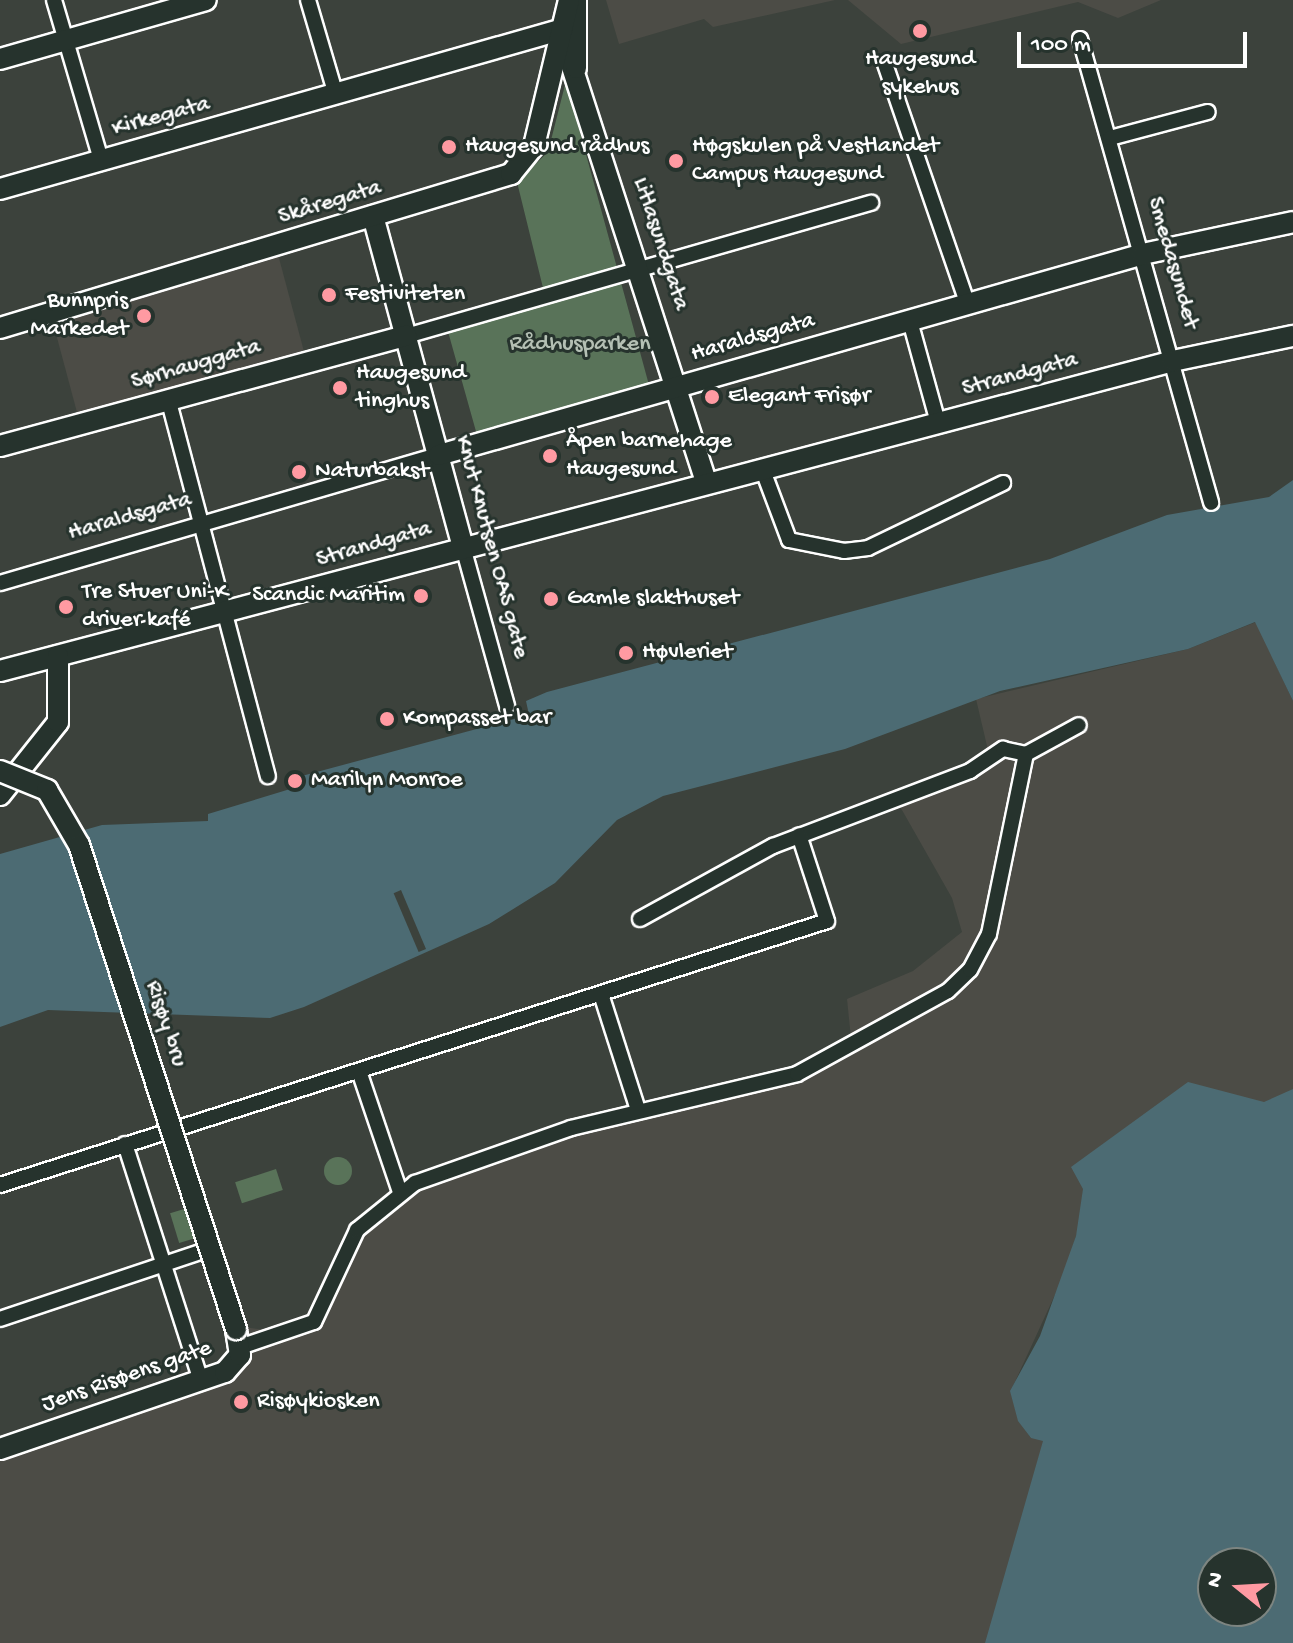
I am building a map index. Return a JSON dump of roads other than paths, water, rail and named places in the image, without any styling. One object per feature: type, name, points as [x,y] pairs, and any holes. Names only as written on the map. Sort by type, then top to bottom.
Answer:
[{"type":"street","points":[[54,0],[101,160]]},
{"type":"street","points":[[0,59],[206,0]]},
{"type":"street","points":[[308,0],[335,92]]},
{"type":"street","name":"Kirkegata","points":[[0,189],[335,92],[566,14]]},
{"type":"street","name":"Litlasundgata","points":[[566,14],[576,68],[706,482]]},
{"type":"street","name":"Litlasundgata","points":[[566,14],[576,68]]},
{"type":"street","name":"Skåregata","points":[[0,328],[497,180],[524,164],[566,14]]},
{"type":"street","name":"Smedasundet","points":[[1080,39],[1211,503]]},
{"type":"street","points":[[885,64],[968,305]]},
{"type":"street","points":[[1110,138],[1208,112]]},
{"type":"street","points":[[406,336],[871,203]]},
{"type":"street","name":"Knut Knutsen OAS gate","points":[[373,216],[507,706]]},
{"type":"street","name":"Haraldsgata","points":[[0,583],[1143,254],[1293,222]]},
{"type":"street","points":[[910,321],[938,423]]},
{"type":"street","name":"Sørhauggata","points":[[0,446],[406,336]]},
{"type":"street","name":"Strandgata","points":[[0,671],[1173,361],[1293,336]]},
{"type":"street","points":[[169,402],[268,776]]},
{"type":"street","points":[[762,468],[789,540],[844,551],[868,548],[1003,483]]},
{"type":"street","points":[[0,795],[58,722],[58,656]]},
{"type":"street","points":[[640,919],[710,875],[799,835],[970,771],[1003,749],[1026,754],[1079,725]]},
{"type":"street","points":[[238,1338],[314,1322],[357,1230],[400,1192],[459,1165],[638,1110],[797,1074],[948,991],[970,970],[989,934],[1026,754]]},
{"type":"street","name":"Risøy bru","points":[[0,771],[47,790],[79,845],[238,1338]]},
{"type":"street","points":[[0,1185],[827,921],[799,835]]},
{"type":"street","points":[[601,994],[638,1110]]},
{"type":"street","points":[[359,1071],[400,1192]]},
{"type":"street","points":[[125,1144],[201,1381]]},
{"type":"street","points":[[0,1319],[203,1251]]},
{"type":"street","name":"Jens Risøens gate","points":[[0,1449],[230,1369],[238,1338]]},
{"type":"water","points":[[1293,480],[1293,701],[1255,622],[1188,649],[1000,691],[845,749],[663,796],[617,820],[555,883],[489,924],[304,1007],[270,1018],[48,1010],[0,1027],[0,854],[102,825],[208,821],[208,814],[300,786],[298,777],[529,715],[526,701],[547,692],[1050,559],[1167,515],[1269,497]]},
{"type":"water","points":[[1188,1082],[1264,1102],[1293,1089],[1293,1643],[985,1643],[1043,1441],[1031,1438],[1018,1421],[1010,1391],[1040,1336],[1076,1236],[1083,1189],[1071,1167]]},
{"type":"place","name":"Haugesund sykehus","points":[[920,31]]},
{"type":"place","name":"Haugesund rådhus","points":[[449,147]]},
{"type":"place","name":"Høgskulen på Vestlandet Campus Haugesund","points":[[676,161]]},
{"type":"place","name":"Festiviteten","points":[[329,295]]},
{"type":"place","name":"Bunnpris Markedet","points":[[144,316]]},
{"type":"place","name":"Haugesund tinghus","points":[[340,388]]},
{"type":"place","name":"Elegant Frisør","points":[[712,397]]},
{"type":"place","name":"Åpen barnehage Haugesund","points":[[550,456]]},
{"type":"place","name":"Naturbakst","points":[[299,472]]},
{"type":"place","name":"Scandic Maritim","points":[[421,596]]},
{"type":"place","name":"Gamle slakthuset","points":[[551,599]]},
{"type":"place","name":"Tre Stuer Uni-K driver kafé","points":[[66,607]]},
{"type":"place","name":"Høvleriet","points":[[626,653]]},
{"type":"place","name":"Kompasset bar","points":[[387,719]]},
{"type":"place","name":"Marilyn Monroe","points":[[295,781]]},
{"type":"place","name":"Risøykiosken","points":[[241,1402]]},
{"type":"park label","name":"Rådhusparken","points":[[580,345]]}]
